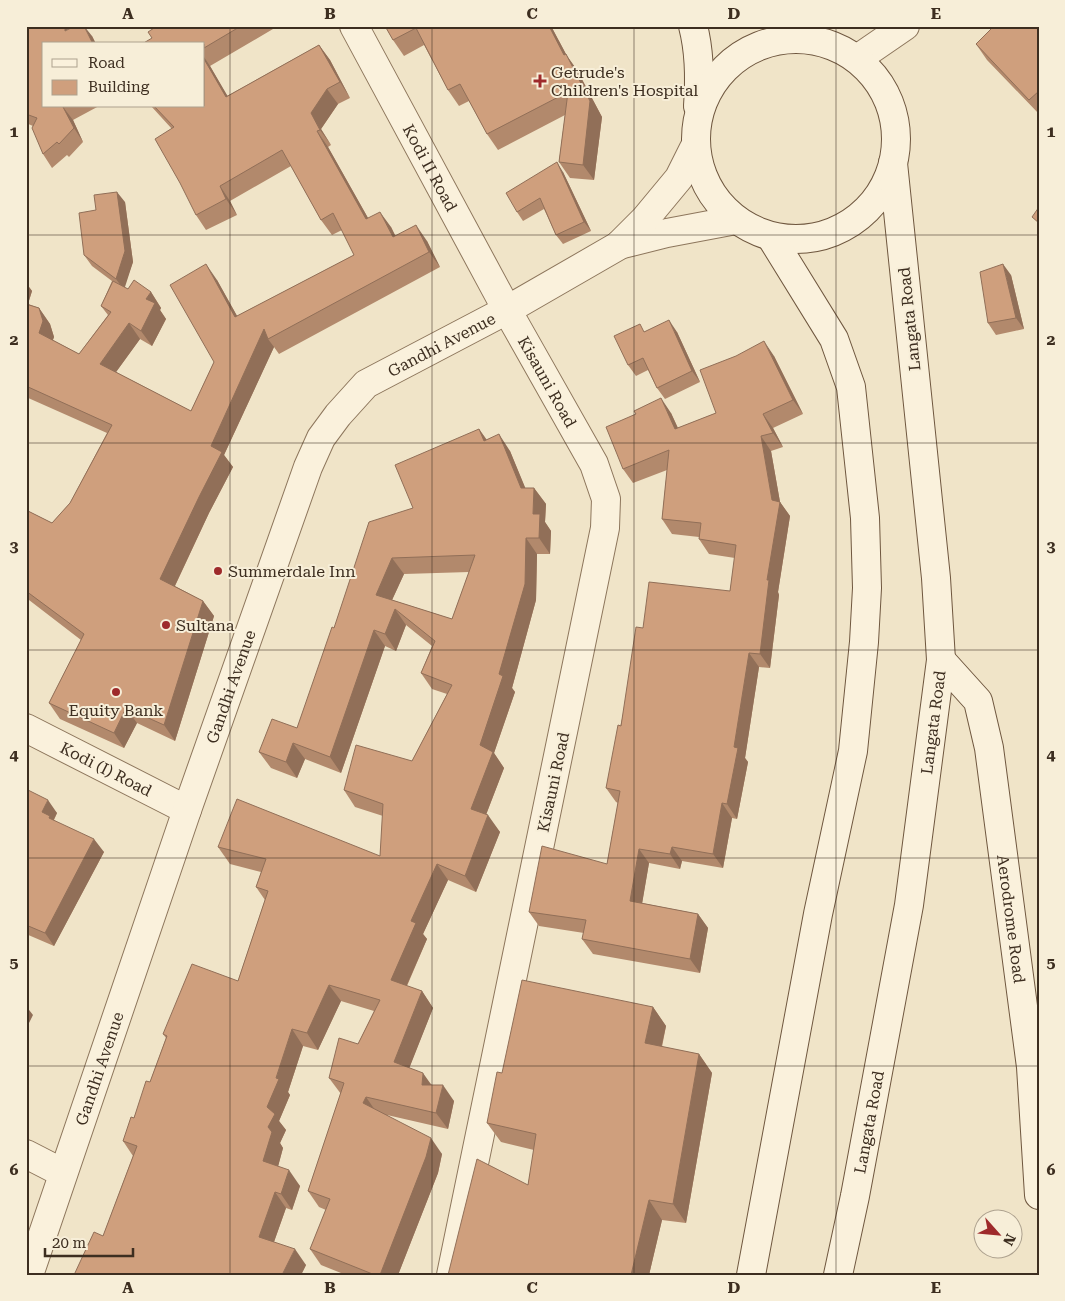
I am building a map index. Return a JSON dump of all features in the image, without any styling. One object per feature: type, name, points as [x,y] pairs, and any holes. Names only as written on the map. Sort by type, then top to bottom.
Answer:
[{"type":"main road","name":"Kodi II Road","points":[[354,26],[508,310]]},
{"type":"main road","points":[[693,26],[697,42],[700,78],[695,146],[702,174],[715,200],[736,220],[752,230],[771,237],[802,240],[833,233],[860,216],[881,192],[893,163],[896,134],[891,106],[878,80],[857,59],[828,43],[790,32],[762,44],[732,61],[710,86],[698,118]]},
{"type":"main road","points":[[857,59],[905,26]]},
{"type":"main road","name":"Gandhi Avenue","points":[[29,1275],[187,810],[305,476],[321,438],[338,414],[366,384],[508,310],[618,246],[645,219],[679,178],[695,146]]},
{"type":"main road","name":"Langata Road","points":[[838,1275],[855,1196],[909,906],[941,660],[936,578],[893,163]]},
{"type":"main road","name":"Gandhi Avenue","points":[[618,246],[667,233],[736,220]]},
{"type":"main road","points":[[751,1275],[818,914],[853,751],[864,642],[866,588],[865,518],[851,387],[834,339],[771,237]]},
{"type":"main road","name":"Kisauni Road","points":[[451,1275],[605,528],[606,499],[594,464],[508,310]]},
{"type":"main road","name":"Aerodrome Road","points":[[941,660],[978,701],[988,748],[1031,1067],[1039,1195]]},
{"type":"main road","name":"Kodi (I) Road","points":[[26,728],[187,810]]},
{"type":"main road","points":[[26,1154],[63,1173]]},
{"type":"building","points":[[26,26],[65,26],[65,31],[75,26],[84,26],[92,42],[42,42],[42,108],[64,108],[74,128],[59,144],[57,142],[43,154],[32,128],[37,118],[26,114]]},
{"type":"building","points":[[157,26],[241,26],[205,47],[205,42],[145,42],[152,38],[148,32]]},
{"type":"building","points":[[385,26],[549,26],[590,101],[583,165],[559,162],[568,92],[487,134],[460,84],[448,90],[416,28],[393,40]]},
{"type":"building","points":[[994,26],[1039,26],[1039,91],[1029,100],[976,44]]},
{"type":"building","points":[[319,45],[340,82],[327,89],[311,113],[320,130],[317,131],[366,219],[380,212],[393,237],[416,225],[429,252],[268,339],[264,329],[211,446],[222,452],[160,579],[203,601],[164,725],[126,708],[114,733],[49,703],[84,634],[26,591],[26,510],[52,523],[70,503],[112,425],[26,386],[26,304],[39,308],[43,321],[39,333],[79,354],[111,312],[101,306],[113,281],[128,289],[134,280],[151,292],[146,299],[155,303],[141,331],[129,323],[100,364],[191,411],[214,362],[170,285],[206,264],[235,317],[354,255],[333,213],[321,220],[282,150],[220,186],[226,199],[196,215],[155,139],[174,127],[156,108],[205,108],[205,61],[226,97]]},
{"type":"building","points":[[557,162],[584,222],[556,235],[540,198],[517,212],[506,193]]},
{"type":"building","points":[[117,192],[125,251],[116,279],[84,255],[79,213],[96,210],[94,195]]},
{"type":"building","points":[[1039,207],[1039,223],[1032,217]]},
{"type":"building","points":[[1003,264],[1016,318],[988,323],[980,272]]},
{"type":"building","points":[[669,320],[692,371],[657,388],[643,358],[628,365],[614,336],[640,324],[644,332]]},
{"type":"building","points":[[764,341],[793,400],[763,414],[773,433],[761,436],[772,500],[780,502],[767,580],[769,580],[760,654],[749,653],[734,747],[738,748],[727,804],[722,803],[713,854],[672,847],[670,854],[639,849],[630,901],[698,914],[690,959],[582,939],[586,920],[529,912],[542,846],[607,864],[620,791],[606,788],[618,725],[621,726],[636,627],[643,628],[649,582],[730,591],[736,545],[699,539],[701,523],[662,519],[669,450],[623,469],[606,427],[636,414],[634,411],[661,398],[675,429],[716,413],[700,370],[736,356]]},
{"type":"building","points":[[479,429],[484,441],[499,434],[521,488],[534,488],[533,514],[540,514],[539,538],[526,538],[525,584],[499,674],[503,676],[480,745],[493,752],[471,809],[488,815],[465,876],[437,864],[411,921],[416,923],[391,980],[422,991],[394,1062],[423,1073],[422,1085],[443,1085],[436,1113],[366,1097],[363,1103],[431,1138],[426,1157],[380,1275],[375,1275],[310,1249],[330,1199],[308,1191],[344,1083],[329,1078],[339,1038],[358,1044],[380,1000],[329,985],[307,1033],[292,1029],[276,1078],[279,1079],[267,1107],[275,1114],[268,1127],[272,1132],[263,1161],[289,1170],[281,1194],[275,1192],[259,1237],[295,1249],[282,1275],[74,1275],[94,1232],[103,1236],[137,1146],[123,1141],[131,1117],[134,1118],[146,1081],[150,1082],[167,1036],[163,1034],[192,964],[238,981],[268,891],[256,887],[266,859],[218,847],[237,799],[380,856],[383,804],[344,790],[356,745],[412,761],[452,685],[421,673],[435,641],[395,609],[385,634],[374,630],[330,757],[293,743],[286,762],[259,752],[272,719],[297,728],[332,627],[334,628],[369,522],[413,508],[395,465]],"holes":[[[475,555],[452,619],[376,595],[392,558]]]},
{"type":"building","points":[[26,789],[48,800],[42,812],[50,816],[49,818],[94,839],[45,933],[26,925]]},
{"type":"building","points":[[522,980],[653,1007],[645,1043],[699,1054],[673,1204],[649,1200],[631,1275],[448,1275],[477,1159],[528,1185],[536,1134],[487,1123],[497,1072],[502,1073]]},
{"type":"place","name":"Getrude's Children's Hospital","points":[[540,81]]},
{"type":"place","name":"Summerdale Inn","points":[[218,571]]},
{"type":"place","name":"Sultana","points":[[166,625]]},
{"type":"place","name":"Equity Bank","points":[[116,692]]}]
